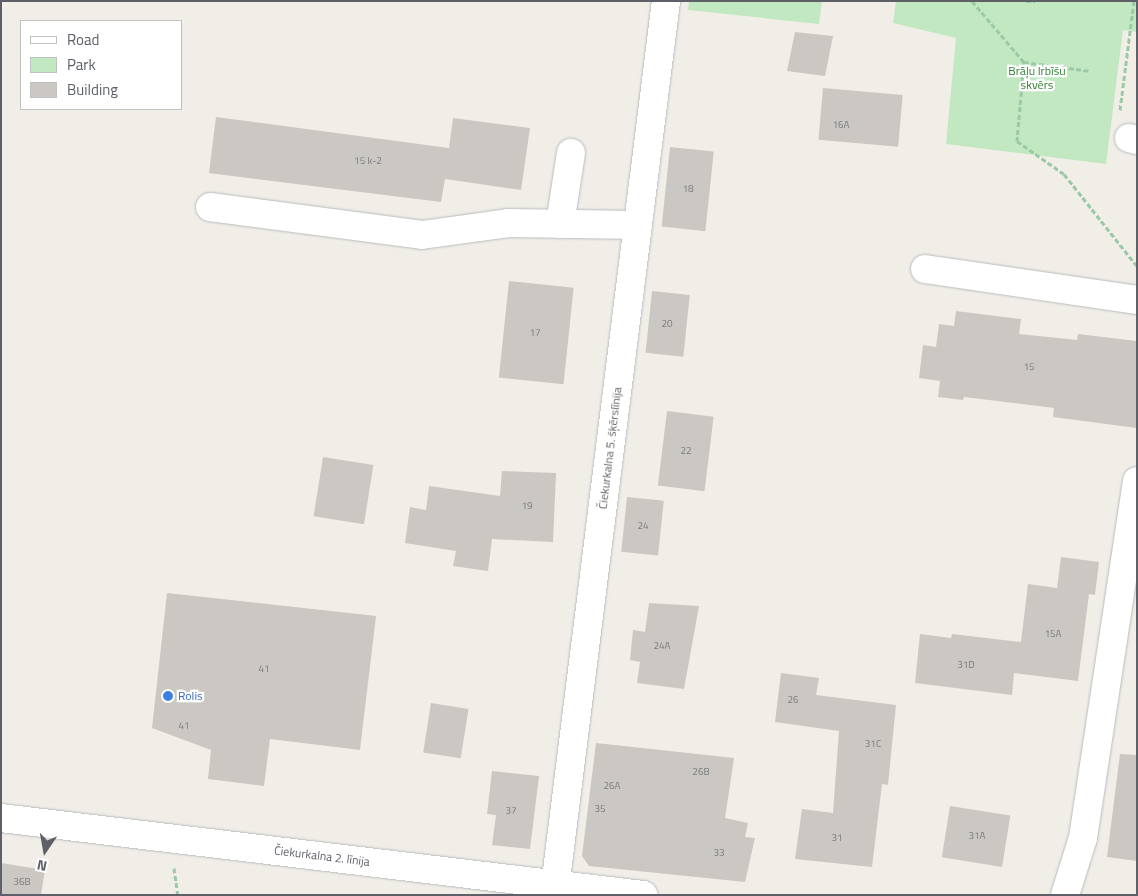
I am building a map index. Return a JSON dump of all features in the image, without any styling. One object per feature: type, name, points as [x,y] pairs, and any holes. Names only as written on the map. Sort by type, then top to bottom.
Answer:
[{"type":"street","name":"Čiekurkalna 5. šķērslīnija","points":[[555,889],[666,1]]},
{"type":"street","points":[[560,224],[571,153]]},
{"type":"street","points":[[210,207],[422,235],[508,223],[638,225]]},
{"type":"street","points":[[925,269],[1137,300]]},
{"type":"street","points":[[1065,895],[1082,838],[1137,481]]},
{"type":"street","name":"Čiekurkalna 2. līnija","points":[[1,818],[555,889],[643,895]]},
{"type":"path","points":[[972,1],[1024,62],[1090,71]]},
{"type":"path","points":[[1026,1],[1035,1]]},
{"type":"path","points":[[1128,131],[1134,1]]},
{"type":"path","points":[[1024,62],[1017,141],[1064,174],[1137,266]]},
{"type":"green space","points":[[689,1],[822,1],[819,24],[688,10]]},
{"type":"green space","name":"Brāļu Irbīšu skvērs","points":[[896,1],[1137,1],[1137,32],[1123,30],[1106,164],[946,144],[956,38],[893,23]]},
{"type":"building","points":[[795,32],[833,36],[825,76],[787,71]]},
{"type":"building","points":[[823,88],[903,95],[898,147],[818,140]]},
{"type":"building","points":[[216,117],[449,148],[453,118],[530,128],[521,190],[445,179],[441,202],[209,173]]},
{"type":"building","points":[[670,147],[714,152],[705,231],[662,227]]},
{"type":"building","points":[[509,281],[574,288],[564,384],[499,377]]},
{"type":"building","points":[[652,291],[690,295],[683,357],[646,353]]},
{"type":"building","points":[[956,311],[1021,319],[1019,334],[1077,340],[1078,334],[1137,341],[1137,428],[1053,417],[1054,408],[964,397],[963,400],[938,397],[940,381],[919,378],[923,345],[936,347],[939,324],[954,326]]},
{"type":"building","points":[[667,411],[714,417],[705,491],[658,485]]},
{"type":"building","points":[[323,457],[373,465],[364,524],[314,516]]},
{"type":"building","points":[[502,471],[556,473],[553,542],[492,539],[488,571],[453,566],[456,551],[405,543],[410,507],[426,510],[429,486],[500,496]]},
{"type":"building","points":[[627,497],[664,501],[658,556],[621,552]]},
{"type":"building","points":[[1061,557],[1099,562],[1095,595],[1089,594],[1078,681],[1014,673],[1012,695],[915,683],[920,634],[951,638],[952,634],[1021,642],[1028,584],[1057,588]]},
{"type":"building","points":[[167,593],[376,616],[360,750],[270,739],[264,786],[208,779],[211,750],[152,728]]},
{"type":"building","points":[[649,603],[699,606],[684,689],[637,683],[640,662],[630,660],[633,630],[645,632]]},
{"type":"building","points":[[781,673],[819,678],[816,695],[896,705],[888,785],[882,784],[872,867],[795,859],[802,809],[833,813],[839,731],[775,722]]},
{"type":"building","points":[[431,703],[469,709],[461,758],[423,752]]},
{"type":"building","points":[[596,743],[734,758],[725,818],[748,823],[745,837],[755,838],[745,882],[589,866],[582,856]]},
{"type":"building","points":[[1120,754],[1137,755],[1137,861],[1107,857]]},
{"type":"building","points":[[492,771],[539,776],[530,849],[492,845],[496,815],[487,814]]},
{"type":"building","points":[[950,806],[1010,816],[1002,867],[942,857]]},
{"type":"building","points":[[1,863],[45,870],[41,895],[1,895]]},
{"type":"place","name":"Rolis","points":[[168,696]]}]
